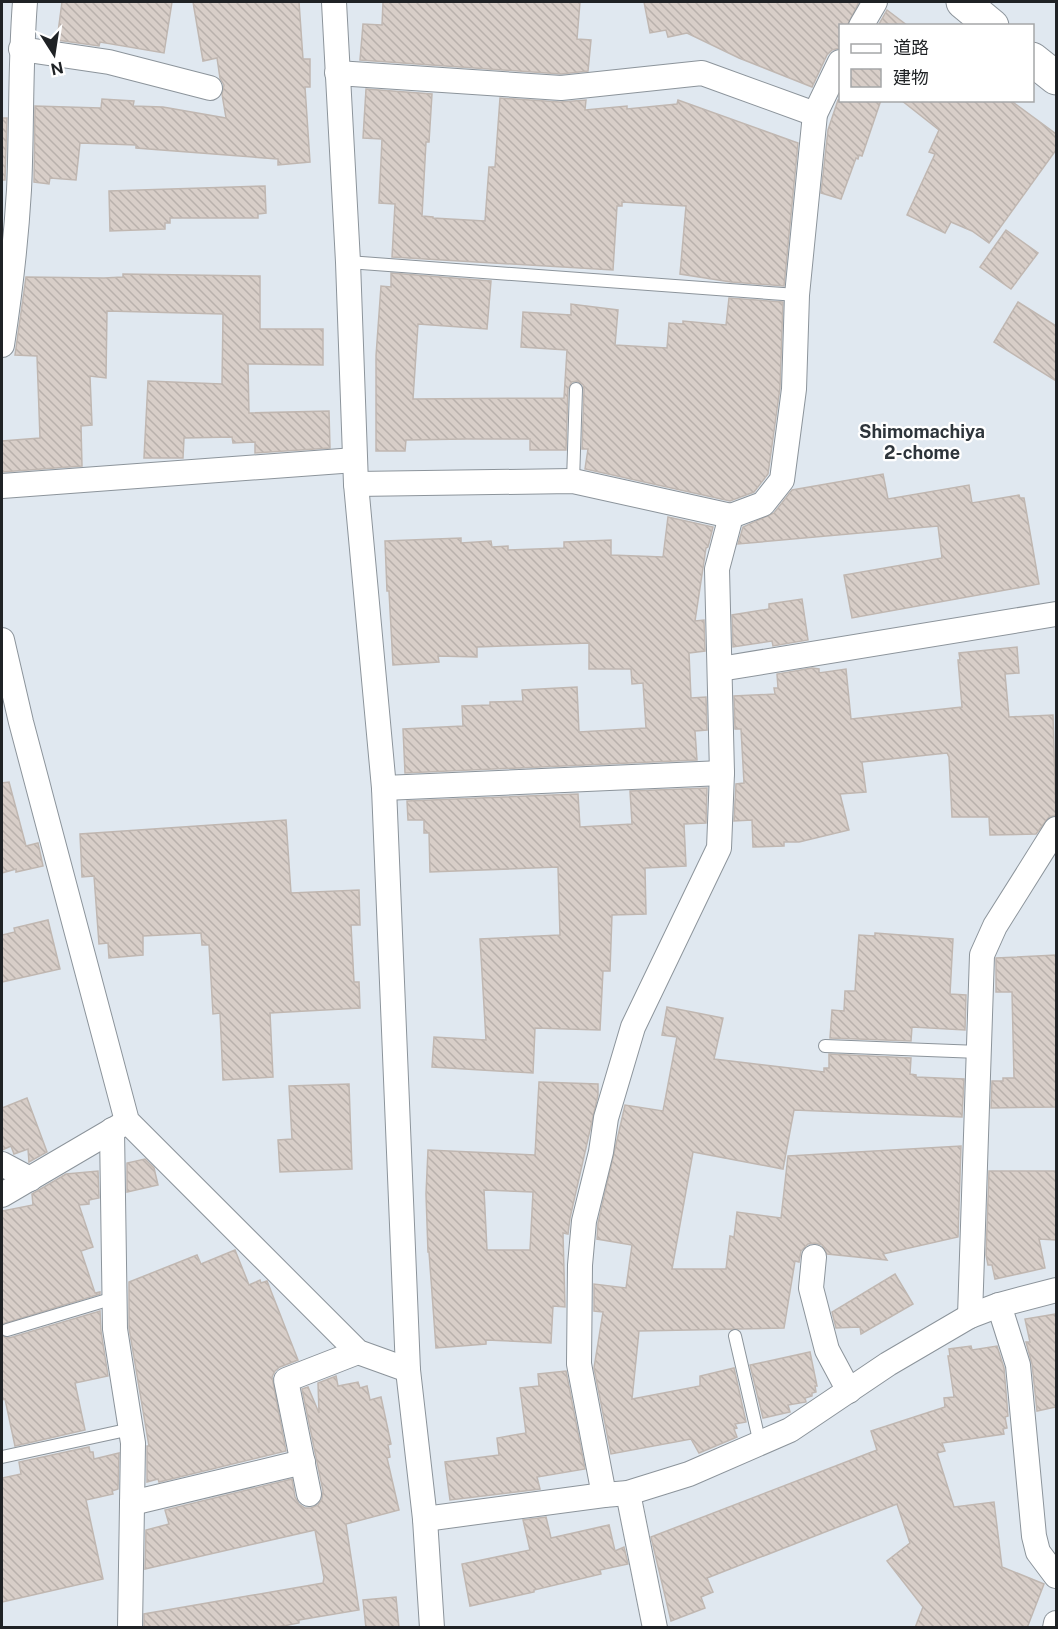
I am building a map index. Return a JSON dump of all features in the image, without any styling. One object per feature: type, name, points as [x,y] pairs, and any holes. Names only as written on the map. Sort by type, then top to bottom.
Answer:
[{"type":"highway","points":[[963,2],[990,24]]},
{"type":"highway","points":[[1034,61],[1056,78]]},
{"type":"street","points":[[2,345],[19,188],[24,2]]},
{"type":"street","points":[[334,2],[348,262],[356,484],[384,788],[408,1370],[425,1519],[432,1628]]},
{"type":"street","points":[[862,24],[875,2]]},
{"type":"street","points":[[21,49],[109,62],[210,88]]},
{"type":"street","points":[[356,484],[573,481],[731,516],[764,504],[782,480],[794,389],[797,295],[814,114],[839,64]]},
{"type":"street","points":[[337,73],[561,88],[702,73],[814,114]]},
{"type":"street","points":[[2,486],[355,460]]},
{"type":"street","points":[[604,1495],[579,1364],[580,1264],[584,1221],[601,1152],[606,1118],[633,1027],[718,848],[722,773],[717,568],[731,516]]},
{"type":"street","points":[[720,669],[1056,614]]},
{"type":"street","points":[[2,640],[11,723],[120,1126],[114,1298],[115,1329],[133,1443],[130,1628]]},
{"type":"street","points":[[384,788],[722,773]]},
{"type":"street","points":[[970,1316],[982,955],[995,926],[1056,829]]},
{"type":"street","points":[[120,1126],[357,1353],[408,1370]]},
{"type":"street","points":[[2,1195],[120,1126]]},
{"type":"street","points":[[2,1164],[30,1179]]},
{"type":"street","points":[[814,1257],[811,1288],[827,1350],[849,1390]]},
{"type":"street","points":[[425,1519],[628,1493],[689,1474],[790,1430],[888,1364],[970,1316],[999,1305],[1056,1290]]},
{"type":"street","points":[[999,1305],[1018,1365],[1034,1536],[1038,1552],[1056,1576]]},
{"type":"street","points":[[309,1494],[286,1380],[357,1353]]},
{"type":"street","points":[[132,1503],[303,1462]]},
{"type":"street","points":[[628,1493],[655,1628]]},
{"type":"street","points":[[1055,1628],[1056,1623]]},
{"type":"lane","points":[[348,262],[797,295]]},
{"type":"lane","points":[[573,481],[576,389]]},
{"type":"lane","points":[[825,1046],[979,1052]]},
{"type":"lane","points":[[8,1330],[114,1298]]},
{"type":"lane","points":[[735,1336],[760,1444]]},
{"type":"lane","points":[[2,1457],[130,1429]]},
{"type":"building","points":[[62,2],[172,2],[164,53],[100,42],[99,46],[57,40]]},
{"type":"building","points":[[193,2],[299,2],[303,59],[310,59],[310,87],[305,87],[310,162],[278,165],[278,159],[136,148],[136,145],[80,143],[76,180],[50,178],[49,184],[34,182],[35,106],[101,108],[102,99],[134,101],[133,106],[163,107],[226,118],[222,94],[224,85],[220,78],[217,58],[203,61]]},
{"type":"building","points":[[383,2],[580,2],[577,39],[591,40],[588,71],[561,74],[360,60],[363,24],[382,25]]},
{"type":"building","points":[[644,2],[859,2],[848,24],[839,24],[839,48],[832,50],[827,55],[812,87],[739,58],[687,33],[668,37],[666,30],[650,33]]},
{"type":"building","points":[[887,10],[905,24],[879,24]]},
{"type":"building","points":[[366,89],[432,94],[429,142],[426,142],[422,216],[433,218],[485,221],[489,167],[495,167],[500,98],[560,102],[586,100],[585,110],[677,104],[678,100],[798,143],[784,286],[731,282],[680,274],[686,206],[622,202],[622,206],[617,206],[613,270],[392,257],[395,204],[379,203],[382,139],[363,138]]},
{"type":"building","points":[[838,100],[839,102],[880,102],[862,156],[859,155],[858,159],[856,158],[841,199],[821,193],[828,130]]},
{"type":"building","points":[[904,102],[1013,102],[1056,134],[1056,150],[989,243],[972,231],[951,222],[945,233],[907,215],[935,154],[929,152],[939,130]]},
{"type":"building","points":[[2,118],[7,118],[5,180],[2,180]]},
{"type":"building","points":[[265,186],[266,213],[258,214],[258,218],[170,218],[170,223],[165,223],[165,229],[110,231],[109,191]]},
{"type":"building","points":[[1006,230],[1038,253],[1011,289],[980,267]]},
{"type":"building","points":[[391,273],[491,281],[487,329],[418,324],[413,399],[564,398],[567,350],[521,347],[523,312],[571,315],[571,304],[618,310],[615,345],[667,348],[669,323],[683,324],[683,321],[726,325],[729,298],[783,302],[780,388],[768,474],[754,492],[730,501],[585,469],[588,449],[582,449],[584,389],[583,385],[577,381],[572,382],[568,389],[566,450],[530,450],[530,439],[466,439],[406,440],[405,451],[376,451],[376,356],[381,286],[391,287]]},
{"type":"building","points":[[123,274],[260,276],[260,329],[323,329],[323,365],[248,364],[249,413],[329,411],[330,448],[255,453],[255,442],[233,443],[232,437],[184,438],[183,458],[144,458],[148,381],[222,384],[223,314],[107,311],[106,378],[90,376],[92,425],[81,426],[82,466],[2,472],[2,441],[40,438],[37,356],[15,355],[26,277],[104,278],[123,277]]},
{"type":"building","points":[[1018,302],[1056,326],[1056,381],[994,342]]},
{"type":"building","points":[[883,474],[888,499],[969,485],[972,503],[1019,495],[1020,498],[1024,498],[1039,584],[852,618],[844,575],[942,558],[938,526],[738,544],[743,527],[774,513],[792,490]]},
{"type":"building","points":[[668,517],[713,527],[706,548],[695,621],[704,620],[705,651],[689,653],[691,698],[706,697],[707,730],[695,731],[697,760],[405,773],[403,729],[463,726],[462,706],[523,701],[522,690],[577,687],[579,732],[646,728],[643,683],[632,684],[631,669],[589,669],[589,643],[477,647],[477,657],[438,656],[439,662],[393,665],[385,541],[461,538],[461,543],[491,541],[492,547],[508,546],[508,550],[564,548],[564,542],[611,540],[611,555],[663,557]]},
{"type":"building","points":[[802,599],[808,640],[773,646],[772,641],[733,647],[732,615],[769,609],[769,604]]},
{"type":"building","points":[[1017,647],[1019,673],[1005,674],[1009,717],[1053,715],[1056,815],[1049,817],[1036,834],[990,835],[989,817],[952,817],[947,753],[862,762],[866,792],[840,794],[849,830],[799,842],[784,842],[784,846],[753,847],[752,820],[734,821],[736,784],[744,783],[741,729],[735,729],[734,696],[775,694],[774,688],[778,688],[777,674],[812,668],[819,669],[819,673],[846,669],[851,719],[962,707],[959,653]]},
{"type":"building","points":[[9,782],[26,846],[38,843],[43,866],[2,873],[2,783]]},
{"type":"building","points":[[707,788],[706,823],[684,824],[686,866],[645,868],[646,914],[612,915],[610,971],[603,971],[600,1030],[535,1028],[533,1073],[432,1067],[434,1037],[486,1040],[480,939],[560,935],[558,867],[430,872],[429,833],[424,833],[424,820],[408,820],[407,801],[578,794],[580,827],[632,824],[630,791]]},
{"type":"building","points":[[286,820],[291,893],[359,890],[360,925],[351,925],[354,982],[359,982],[360,1008],[270,1013],[273,1077],[223,1080],[220,1013],[213,1014],[209,945],[202,945],[201,933],[143,936],[143,955],[109,958],[108,943],[99,944],[94,876],[82,877],[80,834]]},
{"type":"building","points":[[48,920],[60,969],[2,982],[2,935],[15,932],[14,928]]},
{"type":"building","points":[[875,933],[953,939],[950,994],[966,995],[965,1030],[912,1027],[911,1041],[830,1038],[832,1010],[844,1011],[845,991],[855,991],[859,935],[875,936]]},
{"type":"building","points":[[1056,955],[1056,1107],[991,1108],[992,1081],[1014,1078],[1012,992],[996,992],[996,958]]},
{"type":"building","points":[[667,1007],[723,1018],[714,1059],[824,1072],[824,1068],[829,1068],[829,1054],[911,1058],[910,1074],[916,1077],[964,1079],[962,1117],[794,1110],[783,1169],[693,1152],[672,1269],[726,1269],[730,1236],[734,1237],[737,1212],[781,1218],[788,1156],[961,1146],[958,1237],[883,1254],[887,1260],[827,1254],[822,1245],[808,1244],[801,1251],[799,1262],[795,1261],[784,1328],[639,1331],[632,1399],[700,1386],[700,1376],[734,1368],[746,1422],[735,1424],[737,1437],[699,1453],[691,1439],[611,1454],[594,1368],[603,1312],[594,1311],[594,1284],[626,1288],[632,1245],[597,1239],[598,1223],[625,1105],[663,1111],[677,1037],[662,1035]]},
{"type":"building","points":[[539,1082],[598,1084],[598,1095],[568,1234],[563,1233],[565,1307],[553,1306],[551,1343],[486,1340],[486,1344],[436,1348],[428,1252],[426,1194],[428,1150],[535,1155]],"holes":[[[484,1190],[533,1192],[530,1250],[487,1250]]]},
{"type":"building","points":[[349,1084],[352,1169],[280,1172],[278,1140],[292,1139],[289,1086]]},
{"type":"building","points":[[27,1098],[47,1152],[29,1162],[28,1149],[14,1154],[11,1146],[2,1150],[2,1108]]},
{"type":"building","points":[[145,1159],[154,1168],[158,1185],[127,1192],[127,1163]]},
{"type":"building","points":[[98,1171],[99,1198],[89,1200],[89,1204],[79,1205],[93,1247],[81,1251],[95,1293],[100,1292],[100,1294],[2,1324],[2,1211],[33,1205],[32,1194],[66,1174]]},
{"type":"building","points":[[989,1171],[1056,1171],[1056,1240],[1039,1239],[1045,1268],[995,1279],[992,1265],[988,1265],[986,1255]]},
{"type":"building","points":[[235,1250],[249,1285],[260,1280],[261,1283],[267,1281],[298,1360],[280,1367],[272,1377],[286,1451],[159,1482],[158,1479],[147,1482],[147,1446],[149,1446],[129,1328],[129,1282],[197,1255],[201,1264]]},
{"type":"building","points":[[895,1274],[913,1304],[861,1334],[860,1327],[836,1328],[832,1312]]},
{"type":"building","points":[[100,1311],[108,1376],[75,1383],[85,1430],[15,1446],[5,1399],[2,1400],[2,1336],[9,1338]]},
{"type":"building","points":[[1056,1314],[1056,1407],[1037,1411],[1032,1364],[1026,1342],[1030,1342],[1025,1319]]},
{"type":"building","points":[[971,1346],[972,1350],[997,1346],[1004,1368],[1007,1428],[1003,1429],[1004,1434],[942,1443],[945,1451],[937,1453],[954,1507],[994,1502],[1002,1567],[1044,1584],[1027,1628],[915,1628],[923,1607],[887,1561],[910,1543],[897,1504],[707,1578],[713,1592],[701,1597],[705,1608],[671,1621],[651,1537],[877,1450],[871,1431],[945,1407],[944,1398],[954,1397],[949,1349]]},
{"type":"building","points":[[810,1352],[817,1386],[815,1386],[816,1392],[805,1398],[806,1402],[788,1405],[790,1412],[763,1418],[750,1365]]},
{"type":"building","points":[[566,1371],[585,1469],[537,1477],[540,1489],[450,1500],[445,1462],[499,1455],[497,1438],[526,1433],[520,1388],[539,1386],[538,1374]]},
{"type":"building","points":[[336,1376],[338,1386],[358,1382],[360,1388],[367,1386],[370,1400],[381,1397],[391,1444],[388,1445],[390,1457],[387,1458],[399,1510],[346,1524],[359,1610],[299,1620],[299,1623],[273,1628],[144,1628],[144,1614],[323,1583],[315,1530],[145,1569],[146,1530],[169,1524],[165,1510],[292,1479],[295,1497],[299,1504],[305,1508],[318,1505],[323,1491],[302,1389],[308,1387],[319,1413],[318,1383]]},
{"type":"building","points":[[89,1447],[94,1459],[119,1453],[118,1489],[112,1491],[113,1494],[86,1500],[103,1579],[2,1602],[2,1478],[21,1474],[19,1462]]},
{"type":"building","points":[[546,1517],[551,1538],[609,1525],[615,1551],[624,1547],[628,1564],[600,1570],[601,1574],[534,1590],[534,1592],[470,1606],[462,1564],[530,1550],[523,1520]]},
{"type":"building","points":[[396,1597],[399,1628],[366,1628],[363,1600]]},
{"type":"district","name":"Shimomachiya 2-chome","points":[[922,441]]}]
